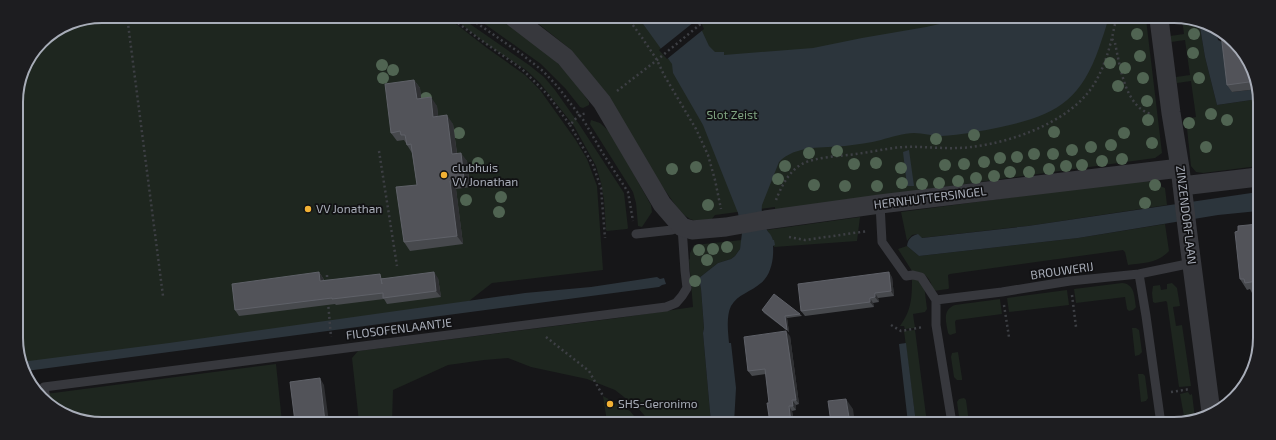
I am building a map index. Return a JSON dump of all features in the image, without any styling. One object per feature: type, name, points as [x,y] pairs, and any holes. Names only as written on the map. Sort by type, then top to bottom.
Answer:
[{"type":"street","points":[[521,23],[565,57],[602,102],[662,204],[682,227]]},
{"type":"street","name":"ZINZENDORFLAAN","points":[[1160,23],[1183,190],[1211,408]]},
{"type":"street","name":"HERNHUTTERSINGEL","points":[[682,227],[692,230],[731,226],[880,204],[1180,168]]},
{"type":"street","points":[[1183,190],[1253,178]]},
{"type":"lane","points":[[880,204],[882,242],[906,276],[913,275],[921,277],[936,300],[936,325],[951,417]]},
{"type":"lane","name":"HERNHUTTERSINGEL","points":[[636,234],[672,230],[682,227]]},
{"type":"lane","name":"FILOSOFENLAANTJE","points":[[45,393],[44,387],[666,307],[676,303],[687,288],[682,227]]},
{"type":"lane","name":"BROUWERIJ","points":[[936,300],[1002,292],[1070,281],[1139,274],[1192,263]]},
{"type":"lane","points":[[1139,274],[1160,417]]},
{"type":"path","points":[[128,23],[163,296]]},
{"type":"path","points":[[458,23],[522,69],[548,95],[570,125],[593,165],[601,188],[605,238]]},
{"type":"path","points":[[477,23],[520,53],[542,71],[558,87],[579,115],[628,192],[636,234]]},
{"type":"path","points":[[631,23],[657,60],[664,75],[696,129],[708,155],[731,226]]},
{"type":"path","points":[[602,102],[703,23]]},
{"type":"path","points":[[765,220],[780,189],[790,173],[802,164],[819,159],[905,147],[970,147],[993,144],[1014,139],[1057,119],[1072,110],[1085,97],[1097,80],[1112,39],[1115,23]]},
{"type":"path","points":[[1112,39],[1115,43],[1122,75],[1131,98],[1140,108],[1150,114],[1161,115],[1171,113]]},
{"type":"path","points":[[570,125],[579,115]]},
{"type":"path","points":[[379,151],[397,266]]},
{"type":"path","points":[[787,236],[805,240],[881,230]]},
{"type":"path","points":[[327,275],[327,283]]},
{"type":"path","points":[[1070,281],[1076,327]]},
{"type":"path","points":[[1002,292],[1009,337]]},
{"type":"path","points":[[328,298],[332,342]]},
{"type":"path","points":[[891,325],[901,331],[936,325]]},
{"type":"path","points":[[542,333],[589,371],[603,396]]},
{"type":"path","points":[[1157,394],[1208,386]]},
{"type":"green space","name":"VV Jonathan","points":[[97,23],[455,23],[525,75],[540,90],[575,139],[587,159],[597,186],[603,270],[492,283],[469,301],[373,319],[28,367],[23,343],[23,97],[29,72],[36,58],[46,46],[58,36],[81,26]]},
{"type":"green space","points":[[460,23],[469,23],[529,65],[544,77],[555,90],[624,193],[627,229],[606,230],[604,200],[596,166],[574,126],[540,83],[526,70],[488,45]]},
{"type":"green space","points":[[483,23],[507,23],[536,44],[553,58],[574,81],[589,102],[589,105],[583,108],[580,107],[565,88],[541,64]]},
{"type":"green space","name":"Slot Zeist","points":[[538,23],[1146,23],[1162,153],[1155,158],[775,210],[775,207],[715,215],[711,220],[696,221],[684,215],[676,206],[655,176],[603,90],[570,49]]},
{"type":"green space","points":[[1183,24],[1200,28],[1205,57],[1217,105],[1253,100],[1253,167],[1203,173],[1196,172],[1191,166],[1186,119],[1196,117],[1191,81],[1177,83],[1176,77],[1190,75],[1185,40],[1171,42],[1170,36],[1184,34]]},
{"type":"green space","points":[[591,120],[600,123],[610,132],[651,205],[652,212],[642,227],[638,226],[636,203],[633,192],[590,124]]},
{"type":"green space","points":[[1148,181],[1165,188],[1167,205],[1028,226],[921,238],[917,234],[912,235],[907,241],[901,212],[1121,183]]},
{"type":"green space","points":[[860,217],[857,241],[774,247],[773,240],[767,230]]},
{"type":"green space","points":[[1165,224],[1169,251],[1160,258],[1150,262],[1128,265],[1125,252],[1123,250],[950,274],[948,275],[948,289],[933,291],[928,278],[925,275],[912,271],[898,249],[907,246],[919,256],[1078,238]]},
{"type":"green space","points":[[742,240],[740,249],[735,256],[731,259],[718,263],[699,278],[710,417],[646,417],[638,408],[615,390],[587,379],[531,367],[508,358],[448,365],[393,390],[392,417],[358,417],[352,358],[358,351],[693,307],[689,260],[690,253],[694,245]]},
{"type":"green space","points":[[915,278],[924,285],[927,309],[925,312],[913,314],[915,328],[905,329],[904,326],[900,326],[909,310],[912,280]]},
{"type":"green space","points":[[1122,283],[1132,288],[1136,307],[1133,310],[1129,311],[1127,309],[1125,297],[1076,303],[1074,289]]},
{"type":"green space","points":[[1172,283],[1177,288],[1180,306],[1173,307],[1176,326],[1182,325],[1191,386],[1179,387],[1167,302],[1153,302],[1153,286],[1160,285],[1161,290],[1167,289],[1167,284]]},
{"type":"green space","points":[[1067,290],[1069,305],[1009,312],[1007,298]]},
{"type":"green space","points":[[1000,299],[1002,314],[956,320],[956,333],[950,335],[948,333],[946,316],[951,307],[955,305]]},
{"type":"green space","points":[[1132,328],[1139,330],[1142,352],[1135,356]]},
{"type":"green space","points":[[915,330],[926,417],[915,417],[904,331]]},
{"type":"green space","points":[[958,352],[962,380],[957,380],[954,377],[951,357],[952,353]]},
{"type":"green space","points":[[276,364],[281,417],[102,417],[72,411],[54,401],[46,394]]},
{"type":"green space","points":[[1138,374],[1143,374],[1145,376],[1148,398],[1146,401],[1141,402]]},
{"type":"green space","points":[[1188,392],[1190,395],[1192,394],[1195,414],[1184,416],[1180,394]]},
{"type":"green space","name":"SHS-Geronimo","points":[[603,396],[630,411],[635,417],[606,417]]},
{"type":"green space","points":[[964,398],[966,400],[968,417],[959,417],[957,402],[959,399]]},
{"type":"shaded area","points":[[642,23],[698,23],[709,46],[715,52],[724,52],[724,55],[813,48],[944,23],[1107,23],[1092,66],[1083,81],[1074,94],[1051,111],[1020,122],[964,134],[934,136],[910,133],[868,143],[810,148],[793,153],[779,162],[762,205],[762,216],[775,245],[773,246],[771,266],[764,280],[737,299],[731,306],[728,314],[729,343],[731,343],[736,388],[734,417],[710,417],[699,278],[718,263],[731,259],[735,256],[740,249],[742,233],[738,213],[703,125],[673,73],[672,64]]},
{"type":"shaded area","points":[[1200,28],[1217,36],[1218,40],[1222,42],[1232,92],[1252,90],[1253,100],[1217,105],[1205,57]]},
{"type":"shaded area","points":[[909,150],[914,186],[907,186],[903,152]]},
{"type":"shaded area","points":[[1253,193],[1253,212],[1218,215],[1078,238],[919,256],[907,246],[910,238],[918,234],[922,238],[1028,226]]},
{"type":"shaded area","points":[[657,277],[660,279],[664,278],[666,284],[659,287],[30,370],[26,361],[169,343],[525,293],[591,287]]},
{"type":"shaded area","points":[[906,343],[915,417],[907,417],[899,344]]},
{"type":"pier","points":[[693,23],[701,23],[704,29],[667,59],[659,50]]},
{"type":"building","points":[[1222,39],[1240,58],[1249,76],[1250,82],[1227,85]]},
{"type":"building","name":"clubhuis VV Jonathan","points":[[414,80],[417,99],[431,97],[433,117],[447,115],[452,154],[461,153],[464,179],[450,181],[457,236],[404,242],[396,187],[417,185],[411,144],[407,145],[405,135],[401,135],[400,131],[391,133],[385,84]]},
{"type":"building","points":[[1253,224],[1253,282],[1245,283],[1244,279],[1240,279],[1235,232],[1238,231],[1238,226]]},
{"type":"building","points":[[319,272],[320,281],[380,274],[381,279],[434,272],[436,291],[383,298],[383,293],[235,310],[232,284]]},
{"type":"building","points":[[889,272],[891,291],[875,293],[875,297],[870,298],[870,302],[801,311],[798,284]]},
{"type":"building","points":[[774,294],[800,314],[785,316],[787,330],[762,310]]},
{"type":"building","points":[[786,331],[796,400],[792,400],[793,406],[789,406],[790,417],[769,417],[765,369],[748,371],[744,337]]},
{"type":"building","points":[[320,378],[324,417],[294,417],[290,382]]},
{"type":"building","points":[[846,399],[849,417],[830,417],[828,401]]},
{"type":"place","name":"clubhuis VV Jonathan","points":[[444,175]]},
{"type":"place","name":"VV Jonathan","points":[[308,209]]},
{"type":"place","name":"SHS-Geronimo","points":[[610,404]]}]
